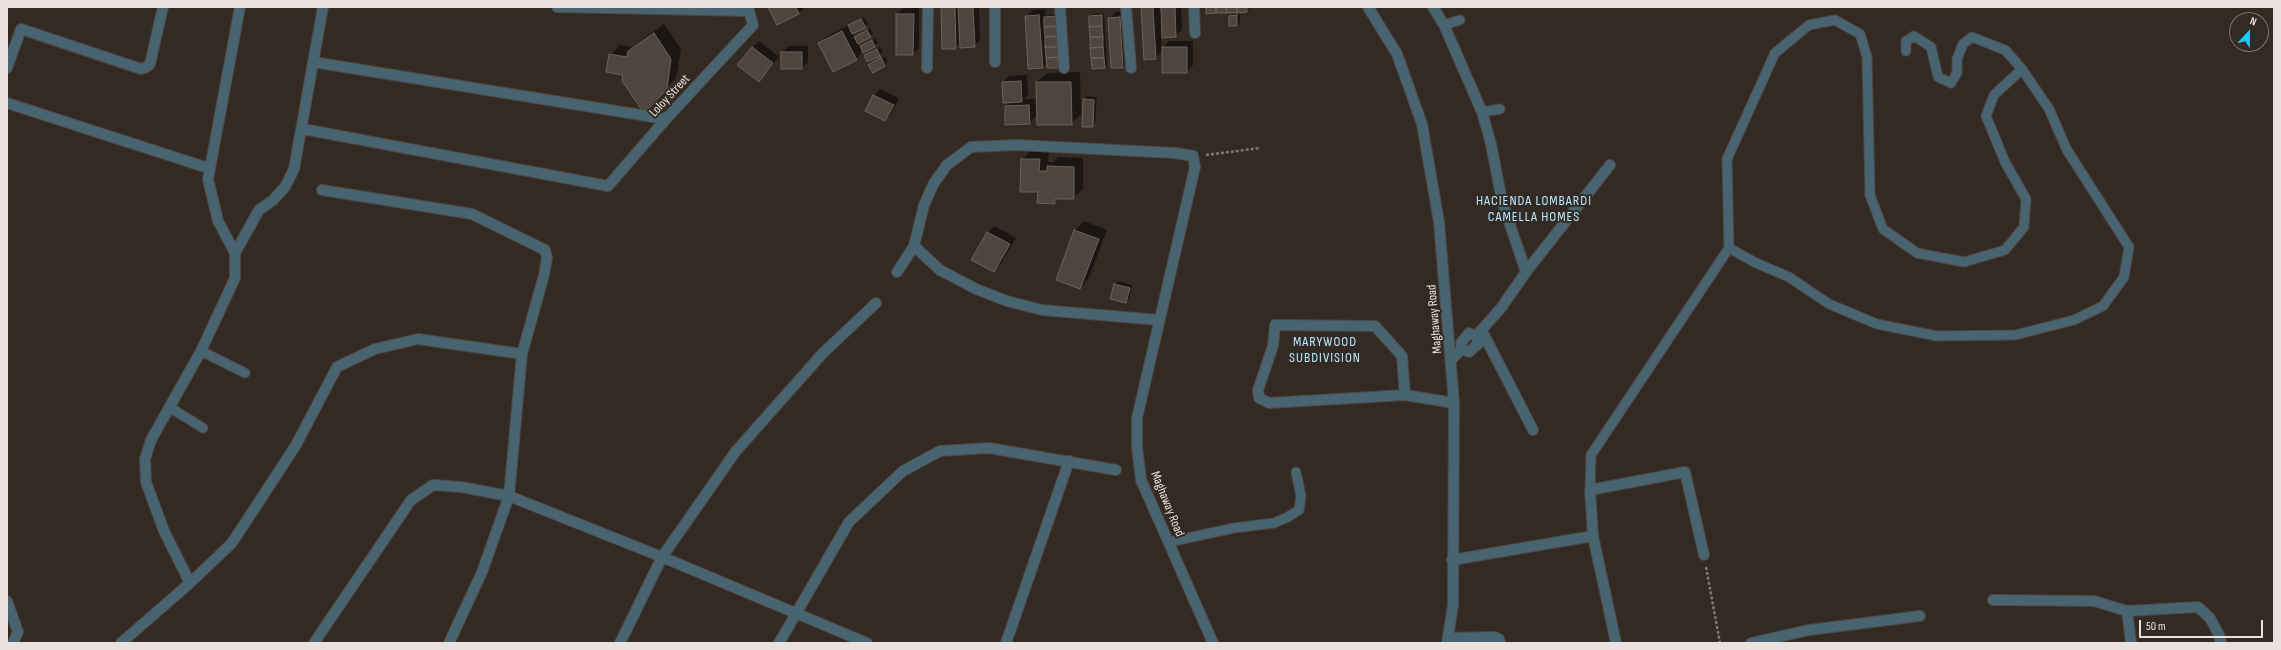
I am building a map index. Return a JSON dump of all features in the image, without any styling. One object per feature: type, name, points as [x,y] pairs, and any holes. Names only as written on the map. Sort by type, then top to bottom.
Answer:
[{"type":"street","points":[[7,68],[21,29],[141,69],[147,68],[150,64],[163,7]]},
{"type":"street","points":[[236,253],[218,221],[208,179],[208,168],[240,7]]},
{"type":"street","points":[[190,583],[164,531],[146,482],[145,459],[151,440],[201,350],[235,278],[236,253],[259,210],[273,200],[285,187],[294,169],[303,129],[323,7]]},
{"type":"street","points":[[557,7],[748,9]]},
{"type":"street","points":[[927,68],[928,7]]},
{"type":"street","points":[[995,7],[995,62]]},
{"type":"street","points":[[1060,7],[1064,68]]},
{"type":"street","points":[[1126,7],[1131,68]]},
{"type":"street","points":[[1194,7],[1195,33]]},
{"type":"street","name":"Maghaway Road","points":[[1368,7],[1397,54],[1422,124],[1439,222],[1454,403],[1452,560],[1453,605],[1448,640]]},
{"type":"street","points":[[1433,7],[1444,25],[1482,112],[1491,144],[1502,201],[1526,272]]},
{"type":"street","name":"Loloy Street","points":[[303,129],[608,186],[666,119],[753,25],[748,9]]},
{"type":"street","points":[[313,62],[666,119]]},
{"type":"street","points":[[7,103],[208,168]]},
{"type":"street","points":[[897,272],[914,246],[924,205],[934,183],[947,165],[971,147],[1017,145],[1175,152],[1193,156]]},
{"type":"street","name":"Maghaway Road","points":[[1193,156],[1195,167],[1137,418],[1137,447],[1141,480],[1213,643]]},
{"type":"street","points":[[1479,333],[1610,165]]},
{"type":"street","points":[[322,190],[472,214],[545,250],[547,258],[544,275],[522,354],[509,496],[482,572],[449,643]]},
{"type":"street","points":[[914,246],[940,270],[976,289],[1007,301],[1042,310],[1159,320]]},
{"type":"street","points":[[620,643],[662,557],[736,451],[823,353],[876,303]]},
{"type":"street","points":[[1405,395],[1402,356],[1375,326],[1275,325],[1273,346],[1258,390],[1259,398],[1269,403],[1405,395],[1454,403]]},
{"type":"street","points":[[1451,360],[1462,349],[1461,343],[1469,333],[1479,333]]},
{"type":"street","points":[[1479,333],[1533,430]]},
{"type":"street","points":[[121,643],[190,583],[232,543],[296,445],[337,367],[375,349],[418,339],[522,354]]},
{"type":"street","points":[[779,643],[849,522],[903,471],[940,451],[989,448],[1116,470]]},
{"type":"street","points":[[1006,643],[1069,461]]},
{"type":"street","points":[[1616,643],[1594,536],[1590,490],[1685,472],[1704,555]]},
{"type":"street","points":[[314,643],[411,500],[433,485],[461,487],[509,496],[662,557],[866,643]]},
{"type":"street","points":[[1452,560],[1594,536]]},
{"type":"street","points":[[1993,600],[2094,601],[2127,611],[2198,607],[2210,618],[2220,635],[2221,643]]},
{"type":"street","points":[[7,601],[18,632],[13,643]]},
{"type":"street","points":[[2127,611],[2131,643]]},
{"type":"street","points":[[1751,643],[1809,630],[1920,616]]},
{"type":"street","points":[[1448,640],[1495,637],[1499,639],[1500,643]]},
{"type":"lane","points":[[1444,25],[1460,20]]},
{"type":"lane","points":[[1590,490],[1591,455],[1729,248],[1727,159],[1775,53],[1809,25],[1835,20],[1860,34],[1867,57],[1870,195],[1883,229],[1917,253],[1964,262],[2005,250],[2024,227],[2026,199],[2005,162],[1986,116],[1994,95],[2022,69]]},
{"type":"lane","points":[[1729,248],[1756,264],[1789,277],[1829,304],[1877,324],[1937,336],[2015,335],[2074,320],[2103,306],[2124,277],[2129,247],[2067,150],[2049,109],[2022,69],[2005,50],[1972,37],[1963,44],[1957,60],[1957,73],[1951,83],[1938,77],[1931,47],[1914,36],[1906,41],[1906,51]]},
{"type":"lane","points":[[1482,112],[1500,109]]},
{"type":"lane","points":[[201,350],[245,373]]},
{"type":"lane","points":[[169,407],[203,428]]},
{"type":"lane","points":[[1169,542],[1234,528],[1274,523],[1288,517],[1299,510],[1301,496],[1296,472]]},
{"type":"path","points":[[1193,156],[1260,148]]},
{"type":"path","points":[[1704,555],[1720,643]]},
{"type":"building","points":[[768,7],[796,7],[799,14],[777,25]]},
{"type":"building","points":[[941,7],[955,7],[956,49],[942,49]]},
{"type":"building","points":[[958,7],[973,7],[975,47],[960,48]]},
{"type":"building","points":[[1141,7],[1153,7],[1156,59],[1144,60]]},
{"type":"building","points":[[1161,7],[1175,7],[1176,37],[1162,38]]},
{"type":"building","points":[[1206,7],[1216,7],[1216,13],[1206,14]]},
{"type":"building","points":[[1216,7],[1226,7],[1227,13],[1216,13]]},
{"type":"building","points":[[1226,7],[1237,7],[1237,13],[1227,13]]},
{"type":"building","points":[[1237,7],[1247,7],[1247,12],[1237,13]]},
{"type":"building","points":[[896,14],[914,14],[913,55],[896,55]]},
{"type":"building","points":[[1039,15],[1043,68],[1028,69],[1025,16]]},
{"type":"building","points":[[1102,15],[1102,26],[1089,27],[1089,16]]},
{"type":"building","points":[[1237,15],[1237,26],[1229,26],[1229,16]]},
{"type":"building","points":[[1057,16],[1058,26],[1044,27],[1044,17]]},
{"type":"building","points":[[1120,17],[1123,68],[1111,68],[1108,18]]},
{"type":"building","points":[[861,19],[866,28],[852,34],[848,25]]},
{"type":"building","points":[[1058,26],[1058,36],[1045,37],[1044,27]]},
{"type":"building","points":[[1102,26],[1103,37],[1090,37],[1089,27]]},
{"type":"building","points":[[867,30],[871,37],[858,44],[854,37]]},
{"type":"building","points":[[842,31],[857,60],[833,72],[818,43]]},
{"type":"building","points":[[654,33],[671,59],[667,89],[644,113],[622,81],[623,75],[606,72],[609,54],[627,57],[628,51]]},
{"type":"building","points":[[1058,36],[1059,47],[1045,47],[1045,37]]},
{"type":"building","points":[[1090,37],[1103,37],[1103,47],[1090,48]]},
{"type":"building","points":[[872,40],[875,47],[863,53],[860,46]]},
{"type":"building","points":[[752,47],[773,63],[759,82],[737,65]]},
{"type":"building","points":[[1045,47],[1059,47],[1059,57],[1046,58]]},
{"type":"building","points":[[1103,47],[1104,58],[1091,58],[1090,48]]},
{"type":"building","points":[[1162,47],[1187,47],[1187,73],[1162,73]]},
{"type":"building","points":[[877,49],[880,56],[867,62],[864,55]]},
{"type":"building","points":[[781,52],[802,52],[802,69],[781,69]]},
{"type":"building","points":[[881,57],[885,66],[873,73],[868,65]]},
{"type":"building","points":[[1059,57],[1060,68],[1047,68],[1046,58]]},
{"type":"building","points":[[1091,58],[1104,58],[1105,68],[1092,69]]},
{"type":"building","points":[[1021,81],[1022,102],[1003,103],[1002,82]]},
{"type":"building","points":[[1036,82],[1071,82],[1072,125],[1037,125]]},
{"type":"building","points":[[873,95],[894,105],[885,121],[865,111]]},
{"type":"building","points":[[1083,99],[1094,100],[1093,127],[1082,127]]},
{"type":"building","points":[[1029,105],[1030,124],[1005,125],[1005,106]]},
{"type":"building","points":[[1021,159],[1040,159],[1039,171],[1047,171],[1047,166],[1074,167],[1074,199],[1055,199],[1055,204],[1037,203],[1038,192],[1020,192]]},
{"type":"building","points":[[1074,230],[1099,239],[1080,289],[1056,280]]},
{"type":"building","points":[[987,232],[1010,244],[994,272],[971,260]]},
{"type":"building","points":[[1114,284],[1130,288],[1126,303],[1110,299]]},
{"type":"district","name":"HACIENDA LOMBARDI CAMELLA HOMES","points":[[1534,210]]},
{"type":"district","name":"MARYWOOD SUBDIVISION","points":[[1325,350]]}]
